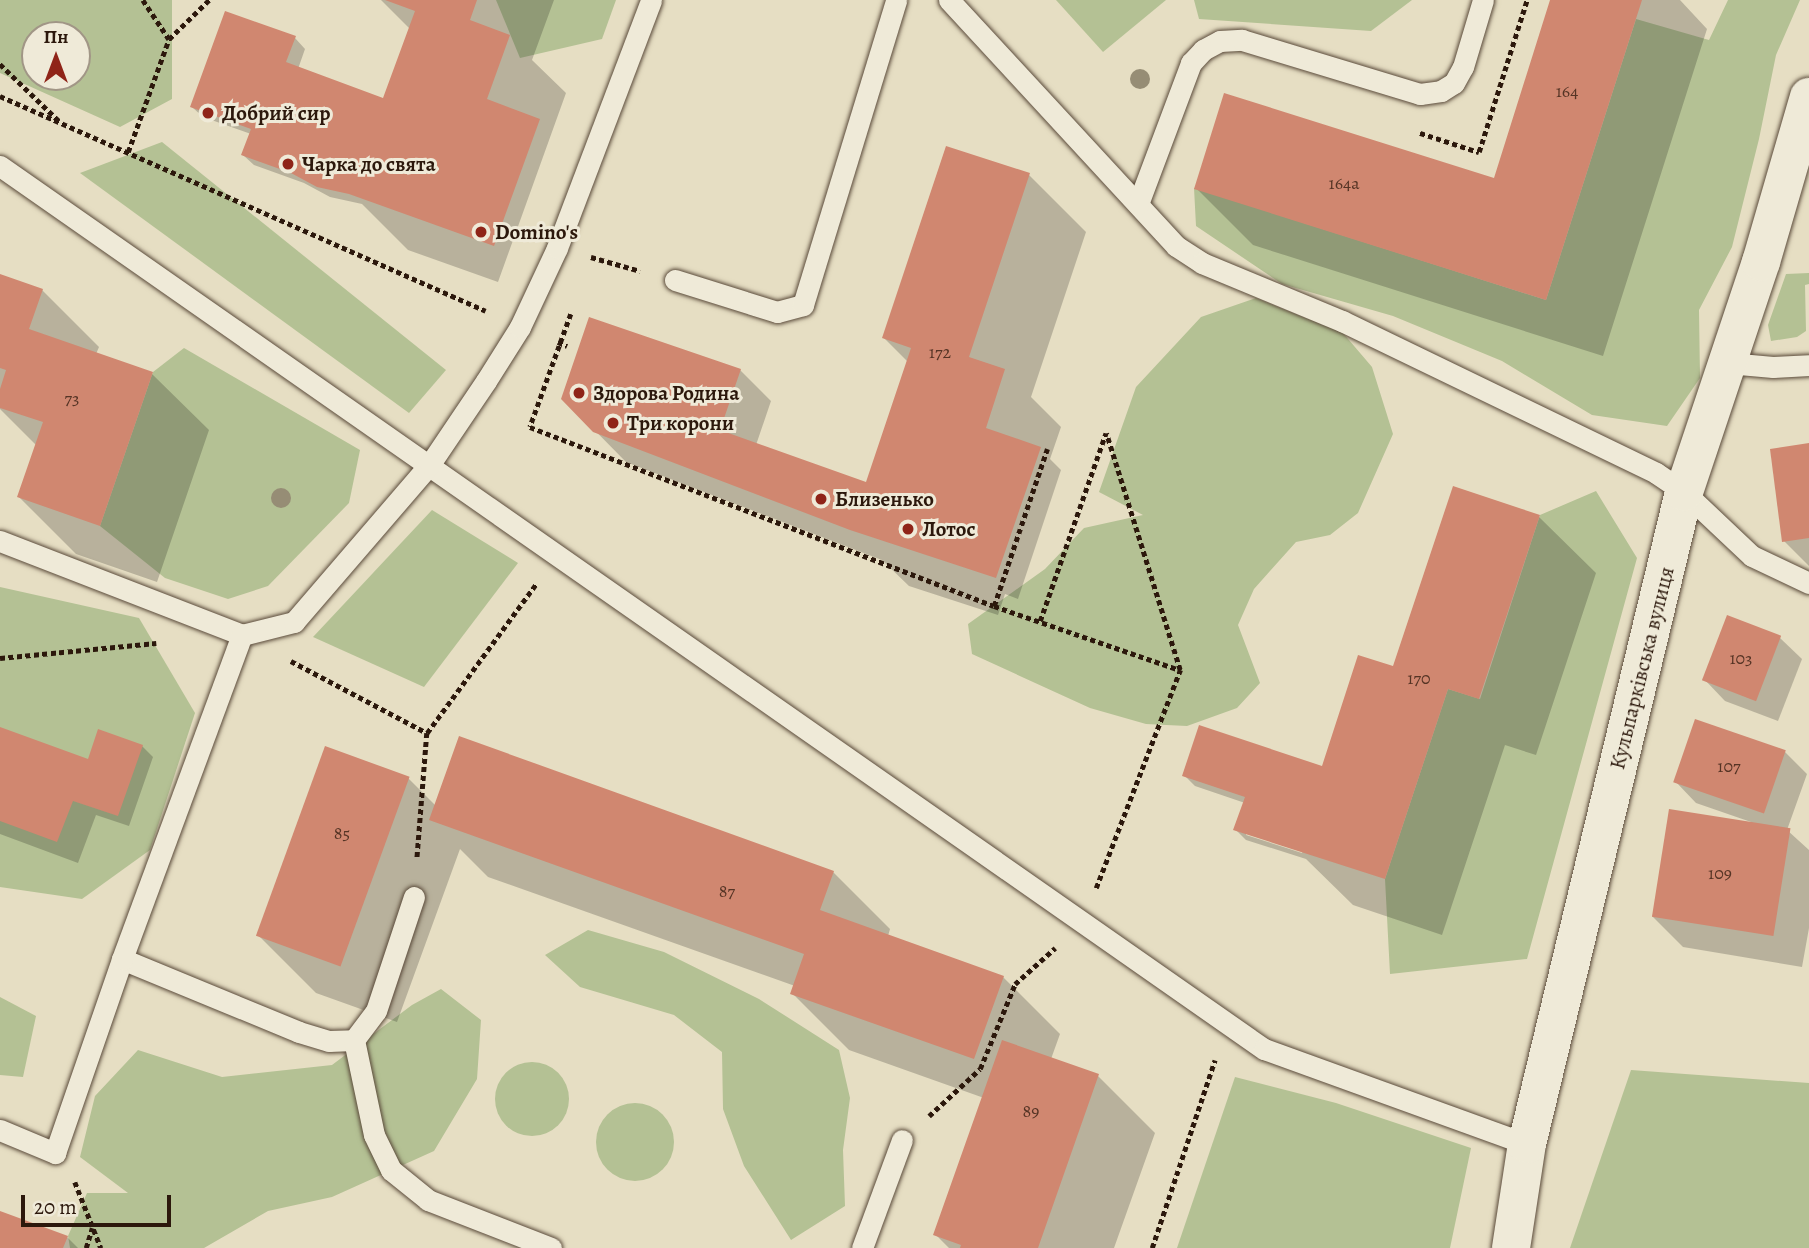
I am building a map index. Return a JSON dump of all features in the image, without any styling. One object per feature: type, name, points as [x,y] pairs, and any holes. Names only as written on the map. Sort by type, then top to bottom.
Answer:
[{"type":"street","name":"Кульпарківська вулиця","points":[[1511,1248],[1527,1144],[1684,492],[1728,363],[1809,97]]},
{"type":"lane","points":[[0,541],[242,635],[294,622],[430,464],[520,327],[557,248],[651,0]]},
{"type":"lane","points":[[675,280],[777,312],[803,305],[896,0]]},
{"type":"lane","points":[[949,0],[1176,246],[1202,263],[1342,321],[1656,473],[1684,492],[1752,556],[1809,583]]},
{"type":"lane","points":[[1138,204],[1191,63],[1203,50],[1220,41],[1242,40],[1420,93],[1441,91],[1454,83],[1463,67],[1483,0]]},
{"type":"lane","points":[[0,166],[1264,1049],[1527,1144]]},
{"type":"lane","points":[[1728,363],[1773,367],[1809,365]]},
{"type":"lane","points":[[0,1130],[55,1153],[122,959],[242,635]]},
{"type":"lane","points":[[414,897],[376,1011],[354,1040],[374,1135],[391,1170],[428,1200],[551,1248]]},
{"type":"lane","points":[[122,959],[299,1032],[329,1041],[354,1040]]},
{"type":"lane","points":[[862,1248],[902,1140]]},
{"type":"path","points":[[143,0],[169,39]]},
{"type":"path","points":[[128,152],[169,39],[209,0]]},
{"type":"path","points":[[0,64],[62,124]]},
{"type":"path","points":[[0,96],[567,346]]},
{"type":"path","points":[[586,269],[595,244]]},
{"type":"path","points":[[591,257],[675,280]]},
{"type":"path","points":[[573,306],[530,428],[994,606],[1180,670]]},
{"type":"path","points":[[902,1140],[980,1069],[1015,984],[1084,922],[1180,670],[1106,433],[1040,621]]},
{"type":"path","points":[[994,606],[1047,449]]},
{"type":"path","points":[[414,897],[427,733],[558,554]]},
{"type":"path","points":[[242,635],[427,733]]},
{"type":"path","points":[[0,658],[161,643]]},
{"type":"path","points":[[1152,1248],[1227,1023]]},
{"type":"path","points":[[59,1143],[101,1248]]},
{"type":"path","points":[[86,1248],[92,1227]]},
{"type":"green space","points":[[0,0],[172,0],[172,99],[120,127],[40,91],[91,91],[91,21],[21,21],[21,82],[0,73]]},
{"type":"green space","points":[[496,0],[616,0],[602,39],[520,58]]},
{"type":"green space","points":[[1056,0],[1166,0],[1103,52]]},
{"type":"green space","points":[[1194,0],[1412,0],[1371,31],[1199,19]]},
{"type":"green space","points":[[1728,0],[1800,0],[1776,55],[1759,139],[1732,247],[1699,310],[1700,378],[1667,426],[1592,415],[1502,361],[1393,316],[1282,284],[1196,226],[1194,188],[1546,300],[1636,19],[1709,40]]},
{"type":"green space","points":[[162,142],[446,370],[409,413],[80,173]]},
{"type":"green space","points":[[1809,273],[1809,284],[1805,285],[1806,331],[1797,337],[1771,341],[1768,325],[1786,274]]},
{"type":"green space","points":[[1256,298],[1343,333],[1372,367],[1393,434],[1358,513],[1330,535],[1296,542],[1254,589],[1238,625],[1260,683],[1237,708],[1187,726],[1146,724],[1090,708],[972,654],[968,624],[1045,569],[1084,528],[1143,515],[1099,492],[1136,387],[1201,317]]},
{"type":"green space","points":[[184,348],[360,450],[349,503],[268,586],[228,599],[165,578],[100,526],[153,372]]},
{"type":"green space","points":[[1596,491],[1637,558],[1527,959],[1390,974],[1385,879],[1448,689],[1480,699],[1540,515]]},
{"type":"green space","points":[[432,510],[518,563],[424,687],[313,637]]},
{"type":"green space","points":[[0,587],[139,618],[195,713],[150,850],[82,899],[0,887]]},
{"type":"green space","points":[[588,930],[664,952],[759,999],[839,1050],[850,1098],[843,1150],[845,1206],[791,1240],[744,1166],[723,1109],[722,1052],[674,1015],[580,987],[545,955]]},
{"type":"green space","points":[[441,989],[481,1020],[477,1079],[434,1151],[332,1197],[268,1211],[204,1248],[70,1248],[68,1236],[87,1193],[128,1193],[80,1157],[95,1096],[138,1050],[222,1077],[332,1065],[412,1005]]},
{"type":"green space","points":[[0,997],[36,1016],[23,1077],[0,1075]]},
{"type":"green space","points":[[532,1062],[553,1068],[563,1078],[569,1099],[563,1120],[553,1130],[532,1136],[511,1130],[501,1120],[495,1099],[501,1078],[511,1068]]},
{"type":"green space","points":[[1631,1070],[1809,1083],[1809,1248],[1570,1248]]},
{"type":"green space","points":[[1235,1077],[1336,1103],[1471,1148],[1450,1248],[1177,1248]]},
{"type":"green space","points":[[627,1103],[643,1103],[657,1109],[668,1120],[674,1134],[674,1150],[668,1164],[657,1175],[643,1181],[627,1181],[613,1175],[602,1164],[596,1150],[596,1134],[602,1120],[613,1109]]},
{"type":"building","points":[[385,0],[477,0],[470,20],[510,35],[487,99],[540,119],[494,246],[349,194],[317,187],[291,173],[241,155],[251,129],[190,107],[225,11],[296,36],[286,62],[383,98],[415,11]]},
{"type":"building","points":[[1550,0],[1642,0],[1546,300],[1194,189],[1224,93],[1494,178]]},
{"type":"building","points":[[946,146],[1030,173],[969,357],[1005,369],[986,428],[1041,447],[996,578],[850,530],[593,432],[561,399],[589,317],[741,369],[720,430],[866,482],[911,348],[882,338]]},
{"type":"building","points":[[0,274],[43,289],[29,329],[153,372],[100,526],[17,497],[43,422],[0,408],[0,389],[6,370],[0,368]]},
{"type":"building","points":[[1809,443],[1809,538],[1782,542],[1770,449]]},
{"type":"building","points":[[1453,486],[1540,515],[1479,699],[1448,689],[1385,879],[1233,830],[1245,797],[1182,776],[1199,725],[1322,766],[1358,655],[1393,666]]},
{"type":"building","points":[[1727,615],[1781,636],[1756,701],[1702,680]]},
{"type":"building","points":[[1695,719],[1786,750],[1764,814],[1673,782]]},
{"type":"building","points":[[0,727],[88,759],[98,729],[143,745],[118,816],[73,801],[57,842],[0,821]]},
{"type":"building","points":[[459,736],[834,871],[820,910],[1004,976],[974,1059],[790,994],[804,954],[429,820]]},
{"type":"building","points":[[325,746],[410,777],[340,967],[256,936]]},
{"type":"building","points":[[1669,809],[1790,828],[1773,936],[1652,917]]},
{"type":"building","points":[[1002,1040],[1099,1074],[1038,1248],[960,1248],[961,1245],[933,1235]]},
{"type":"building","points":[[0,1211],[68,1236],[63,1248],[0,1248]]},
{"type":"place","name":"Добрий сир","points":[[208,113]]},
{"type":"place","name":"Чарка до свята","points":[[288,164]]},
{"type":"place","name":"Domino's","points":[[481,232]]},
{"type":"place","name":"Здорова Родина","points":[[579,393]]},
{"type":"place","name":"Три корони","points":[[613,423]]},
{"type":"place","name":"Близенько","points":[[821,499]]},
{"type":"place","name":"Лотос","points":[[908,529]]}]
